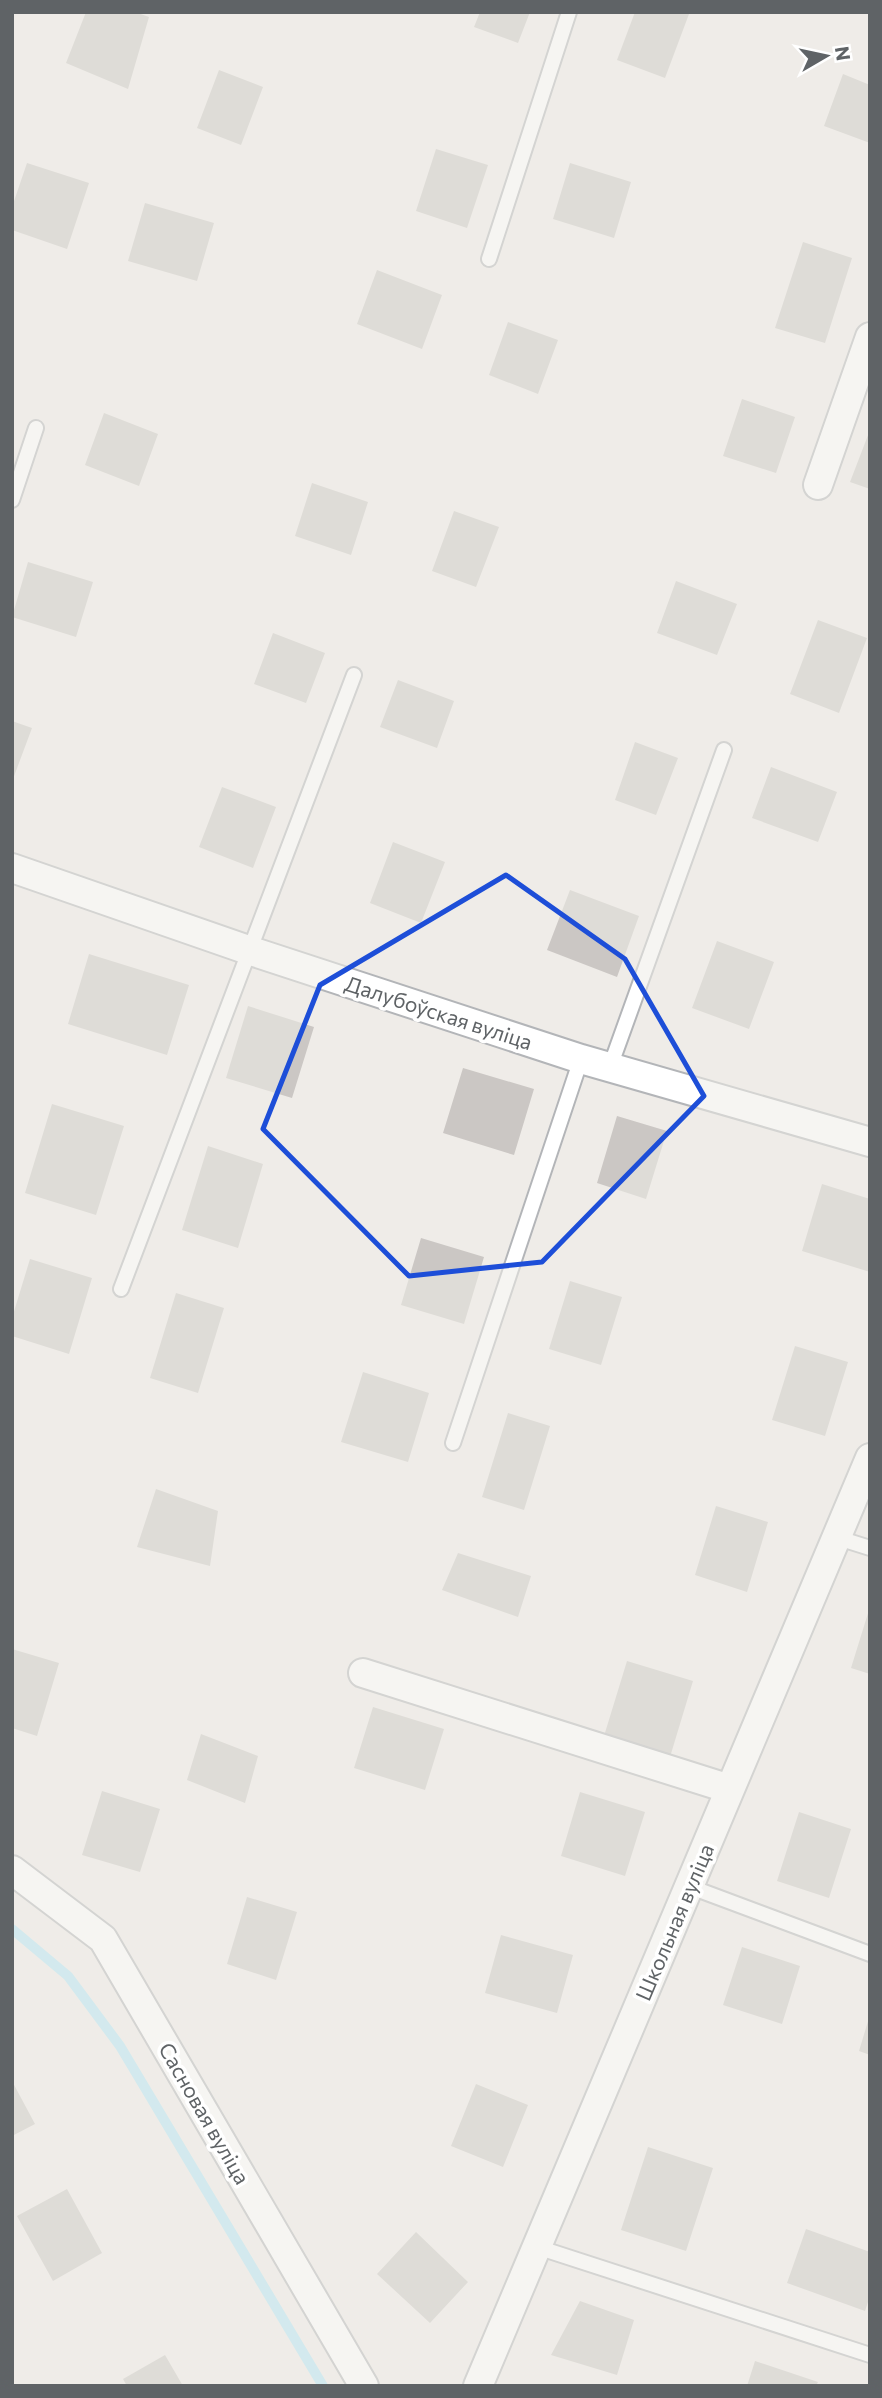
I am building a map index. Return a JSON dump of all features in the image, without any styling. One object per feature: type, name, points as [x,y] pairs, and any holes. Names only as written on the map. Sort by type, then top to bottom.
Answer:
[{"type":"street","points":[[818,485],[870,337]]},
{"type":"street","name":"Далубоўская вуліца","points":[[12,868],[251,951],[581,1059],[870,1142]]},
{"type":"street","name":"Школьная вуліца","points":[[478,2386],[870,1458]]},
{"type":"street","points":[[363,1674],[730,1789]]},
{"type":"street","name":"Сасновая вуліца","points":[[12,1870],[103,1939],[365,2386]]},
{"type":"lane","points":[[489,259],[569,12]]},
{"type":"lane","points":[[12,500],[36,428]]},
{"type":"lane","points":[[121,1289],[355,675]]},
{"type":"lane","points":[[610,1067],[724,750]]},
{"type":"lane","points":[[453,1443],[581,1059]]},
{"type":"lane","points":[[835,1537],[870,1548]]},
{"type":"lane","points":[[688,1886],[870,1954]]},
{"type":"lane","points":[[537,2247],[870,2355]]},
{"type":"highlighted area","points":[[506,875],[625,959],[704,1096],[542,1262],[409,1276],[263,1129],[320,985]]},
{"type":"building","points":[[86,12],[135,12],[149,17],[128,89],[66,63]]},
{"type":"building","points":[[480,12],[530,12],[518,43],[474,27]]},
{"type":"building","points":[[635,12],[689,14],[665,78],[617,60]]},
{"type":"building","points":[[219,70],[263,87],[241,145],[197,128]]},
{"type":"building","points":[[843,74],[870,85],[870,143],[824,126]]},
{"type":"building","points":[[436,149],[488,165],[467,228],[416,211]]},
{"type":"building","points":[[27,163],[89,183],[67,249],[12,230],[12,207]]},
{"type":"building","points":[[570,163],[631,182],[614,238],[553,219]]},
{"type":"building","points":[[145,203],[214,223],[197,281],[128,261]]},
{"type":"building","points":[[803,242],[852,258],[825,343],[775,328]]},
{"type":"building","points":[[377,270],[442,295],[422,349],[357,324]]},
{"type":"building","points":[[508,322],[558,340],[538,394],[489,375]]},
{"type":"building","points":[[742,399],[795,417],[776,473],[723,456]]},
{"type":"building","points":[[104,413],[158,434],[139,486],[85,465]]},
{"type":"building","points":[[870,430],[870,489],[850,482]]},
{"type":"building","points":[[312,483],[368,502],[351,555],[295,536]]},
{"type":"building","points":[[454,511],[499,527],[476,587],[432,571]]},
{"type":"building","points":[[28,562],[93,582],[76,637],[12,617]]},
{"type":"building","points":[[676,581],[737,604],[717,655],[657,633]]},
{"type":"building","points":[[818,620],[867,638],[839,713],[790,694]]},
{"type":"building","points":[[273,633],[325,653],[306,703],[254,684]]},
{"type":"building","points":[[398,680],[454,701],[437,748],[380,727]]},
{"type":"building","points":[[12,721],[32,728],[13,779],[12,779]]},
{"type":"building","points":[[635,742],[678,758],[656,815],[615,800]]},
{"type":"building","points":[[771,767],[837,792],[818,842],[752,818]]},
{"type":"building","points":[[222,787],[276,807],[253,868],[199,847]]},
{"type":"building","points":[[393,842],[445,862],[421,923],[370,903]]},
{"type":"building","points":[[570,890],[639,916],[617,977],[547,950]]},
{"type":"building","points":[[717,941],[774,962],[749,1029],[692,1008]]},
{"type":"building","points":[[89,954],[189,985],[167,1055],[68,1024]]},
{"type":"building","points":[[248,1006],[314,1027],[292,1098],[226,1078]]},
{"type":"building","points":[[463,1068],[534,1089],[514,1155],[443,1133]]},
{"type":"building","points":[[52,1104],[124,1126],[96,1215],[25,1193]]},
{"type":"building","points":[[617,1116],[667,1131],[646,1199],[597,1183]]},
{"type":"building","points":[[208,1146],[263,1164],[238,1248],[182,1230]]},
{"type":"building","points":[[822,1184],[870,1199],[870,1272],[802,1251]]},
{"type":"building","points":[[421,1238],[484,1257],[464,1324],[401,1305]]},
{"type":"building","points":[[30,1259],[92,1278],[69,1354],[12,1336],[12,1318]]},
{"type":"building","points":[[570,1281],[622,1297],[601,1365],[549,1349]]},
{"type":"building","points":[[176,1293],[224,1308],[198,1393],[150,1378]]},
{"type":"building","points":[[795,1346],[848,1362],[825,1436],[772,1420]]},
{"type":"building","points":[[363,1372],[429,1393],[408,1462],[341,1442]]},
{"type":"building","points":[[508,1413],[550,1426],[524,1510],[482,1497]]},
{"type":"building","points":[[156,1489],[218,1511],[210,1566],[137,1547]]},
{"type":"building","points":[[716,1506],[768,1522],[747,1592],[695,1575]]},
{"type":"building","points":[[458,1553],[531,1576],[518,1617],[442,1590]]},
{"type":"building","points":[[870,1610],[870,1674],[851,1668]]},
{"type":"building","points":[[12,1649],[59,1663],[37,1736],[12,1728]]},
{"type":"building","points":[[627,1661],[693,1681],[670,1757],[604,1736]]},
{"type":"building","points":[[373,1707],[444,1729],[425,1790],[354,1768]]},
{"type":"building","points":[[201,1734],[258,1756],[245,1803],[187,1780]]},
{"type":"building","points":[[102,1791],[160,1809],[140,1872],[82,1855]]},
{"type":"building","points":[[580,1792],[645,1812],[625,1876],[561,1856]]},
{"type":"building","points":[[799,1812],[851,1829],[829,1898],[777,1881]]},
{"type":"building","points":[[247,1897],[297,1912],[276,1980],[227,1964]]},
{"type":"building","points":[[501,1935],[573,1955],[557,2013],[485,1993]]},
{"type":"building","points":[[742,1947],[800,1966],[782,2024],[723,2005]]},
{"type":"building","points":[[870,2018],[870,2055],[859,2051]]},
{"type":"building","points":[[12,2081],[35,2124],[12,2136]]},
{"type":"building","points":[[476,2084],[528,2105],[503,2167],[451,2146]]},
{"type":"building","points":[[648,2147],[713,2168],[686,2251],[621,2230]]},
{"type":"building","points":[[67,2189],[102,2253],[53,2281],[17,2216]]},
{"type":"building","points":[[806,2229],[870,2252],[870,2296],[865,2311],[787,2283]]},
{"type":"building","points":[[416,2232],[468,2282],[430,2323],[377,2274]]},
{"type":"building","points":[[580,2301],[634,2320],[617,2375],[551,2355]]},
{"type":"building","points":[[165,2355],[183,2386],[127,2386],[123,2379]]},
{"type":"building","points":[[755,2361],[818,2382],[816,2386],[747,2386]]},
{"type":"waterway","points":[[12,1929],[68,1976],[120,2046],[323,2386]]}]
